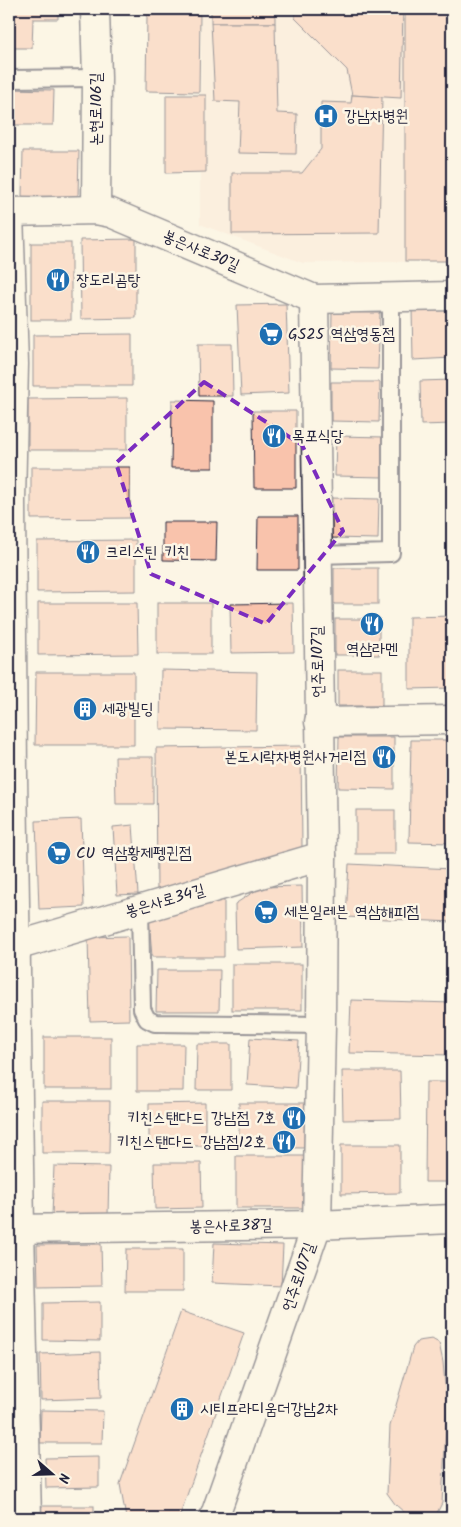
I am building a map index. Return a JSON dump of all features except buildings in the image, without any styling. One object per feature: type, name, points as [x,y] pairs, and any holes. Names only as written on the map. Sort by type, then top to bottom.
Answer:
[{"type":"street","name":"논현로106길","points":[[95,9],[97,78],[96,210]]},
{"type":"street","name":"봉은사로30길","points":[[9,213],[96,210],[111,213],[314,299],[452,296]]},
{"type":"street","points":[[9,213],[14,1229],[27,1518]]},
{"type":"street","name":"언주로107길","points":[[214,1518],[317,1225],[322,856],[316,555],[314,299]]},
{"type":"street","points":[[319,722],[452,720]]},
{"type":"street","name":"봉은사로34길","points":[[12,947],[322,856]]},
{"type":"street","name":"봉은사로38길","points":[[14,1229],[317,1225],[452,1219]]},
{"type":"lane","points":[[9,79],[97,78]]},
{"type":"lane","points":[[316,555],[391,553],[391,297]]},
{"type":"lane","points":[[140,908],[142,1009],[147,1018],[155,1023],[321,1025]]},
{"type":"highlighted area","points":[[204,382],[302,445],[343,531],[266,624],[151,574],[116,463]]},
{"type":"shaded area","name":"강남차병원","points":[[201,9],[452,9],[452,261],[303,263],[200,224]]},
{"type":"place","name":"강남차병원","points":[[326,116]]},
{"type":"place","name":"장도리곰탕","points":[[58,280]]},
{"type":"place","name":"GS25 역삼영동점","points":[[271,334]]},
{"type":"place","name":"목포식당","points":[[274,436]]},
{"type":"place","name":"크리스틴 키친","points":[[88,552]]},
{"type":"place","name":"역삼라멘","points":[[372,624]]},
{"type":"place","name":"세광빌딩","points":[[85,709]]},
{"type":"place","name":"본도시락차병원사거리점","points":[[384,757]]},
{"type":"place","name":"CU 역삼황제펭귄점","points":[[59,853]]},
{"type":"place","name":"세븐일레븐 역삼해피점","points":[[266,912]]},
{"type":"place","name":"키친스탠다드 강남점 7호","points":[[294,1118]]},
{"type":"place","name":"키친스탠다드 강남점12호","points":[[284,1142]]},
{"type":"place","name":"시티프라디움더강남2차","points":[[182,1409]]}]
